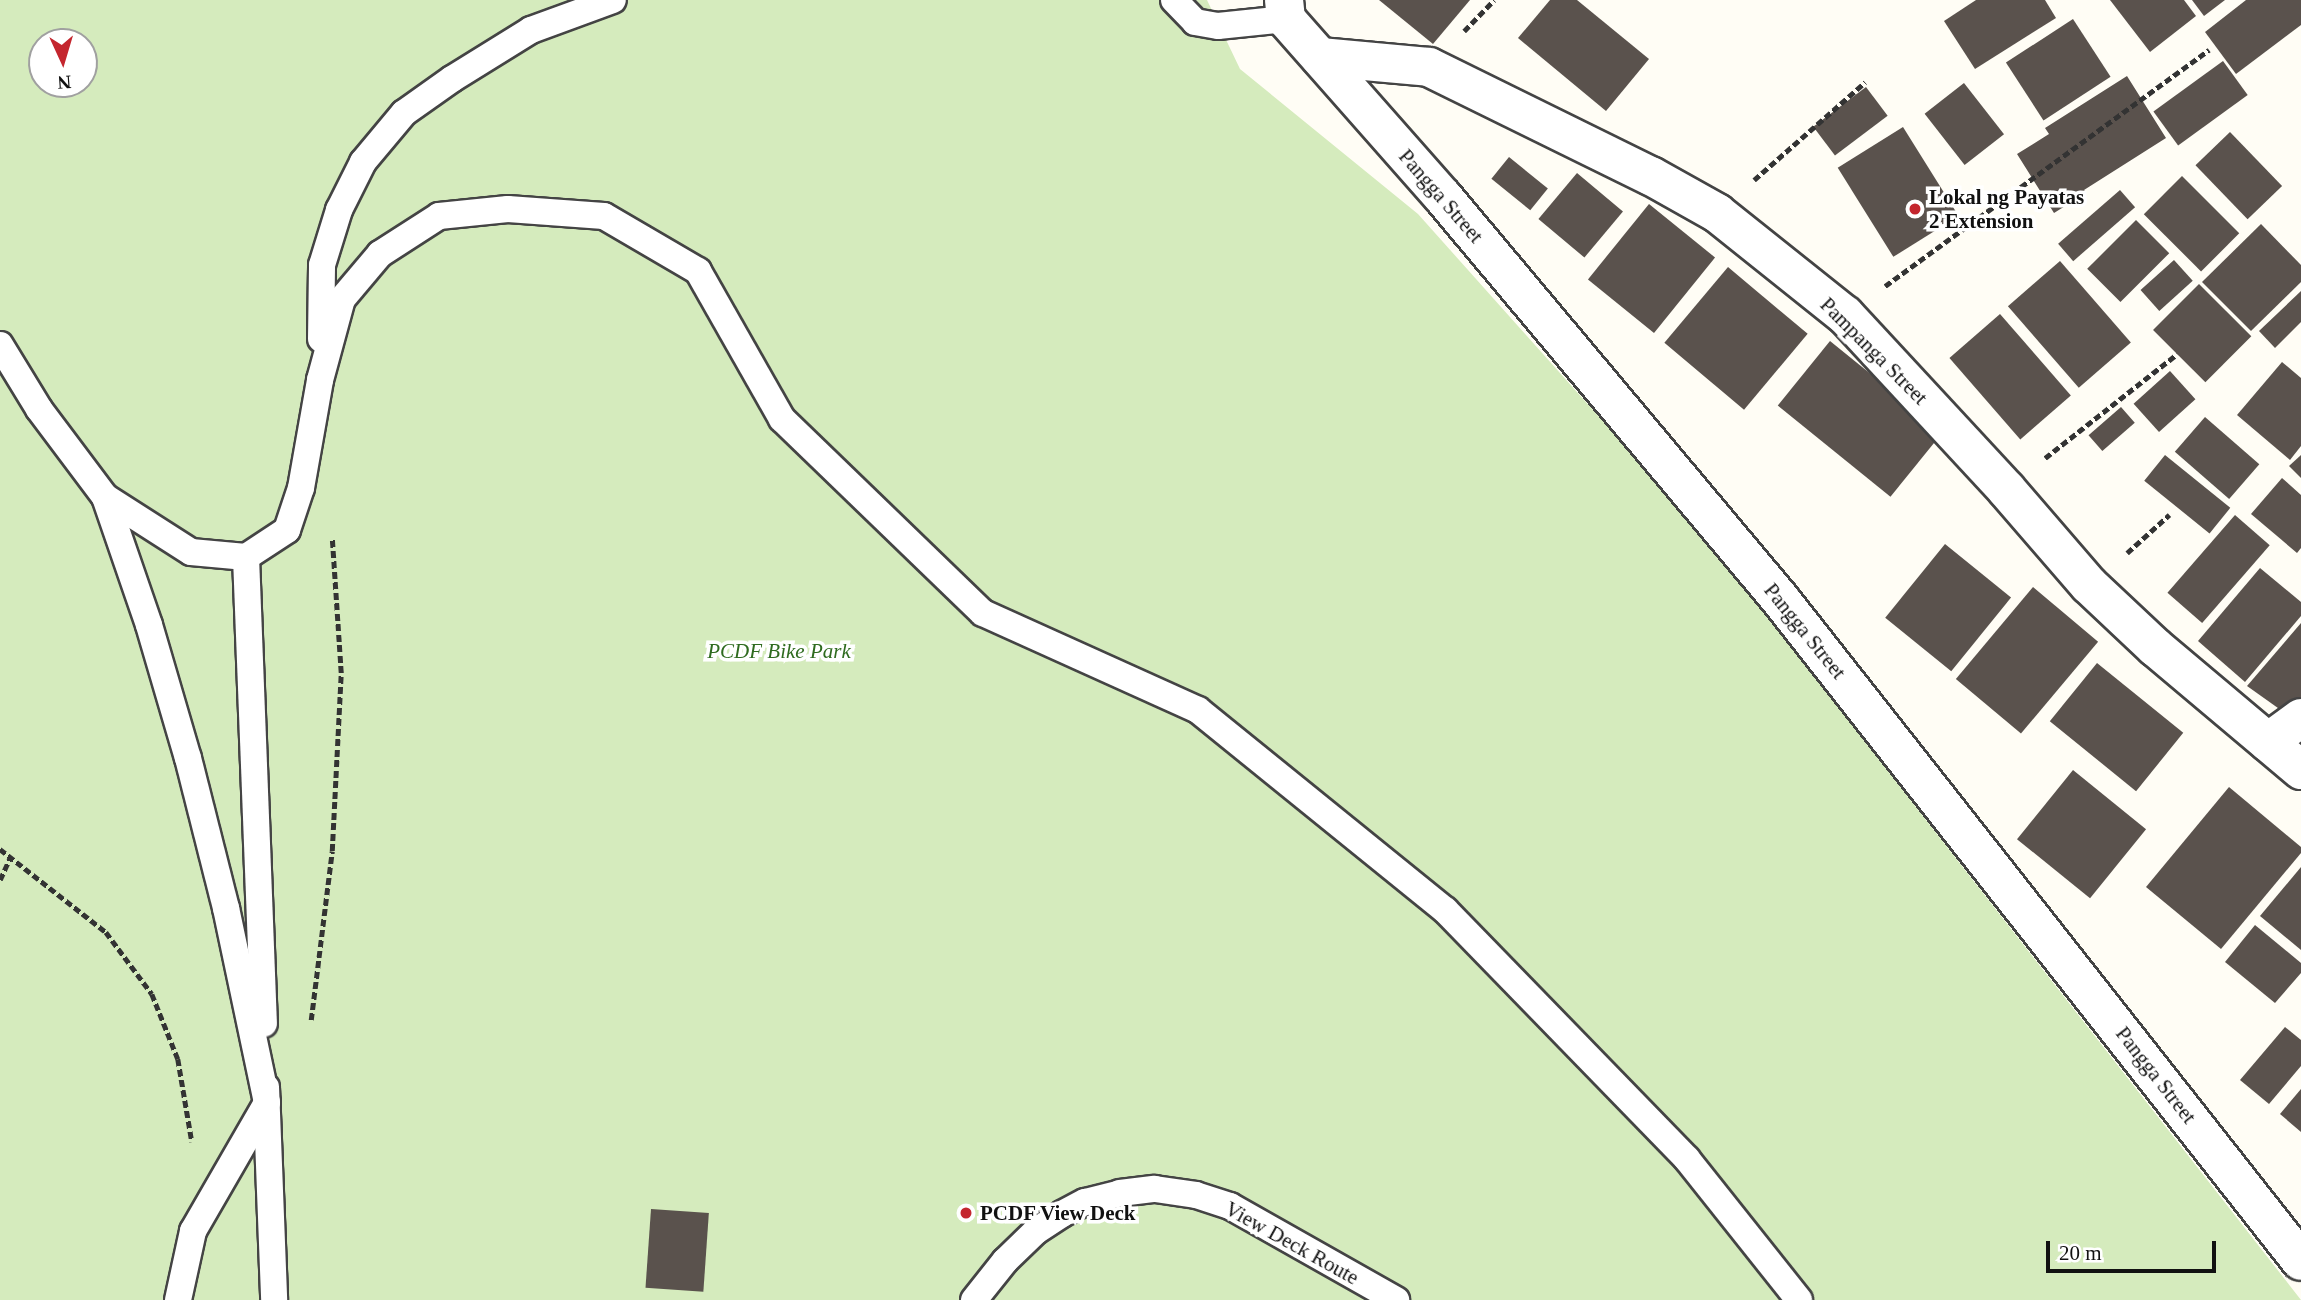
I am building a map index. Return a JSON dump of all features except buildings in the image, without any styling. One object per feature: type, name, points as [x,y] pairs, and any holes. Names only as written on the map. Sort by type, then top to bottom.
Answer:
[{"type":"street","name":"Pangga Street","points":[[1285,9],[1320,57],[1443,197],[1780,599],[2301,1261]]},
{"type":"street","name":"Pampanga Street","points":[[1320,57],[1429,67],[1651,176],[1717,213],[1845,315],[2006,489],[2089,585],[2155,647],[2301,771]]},
{"type":"street","points":[[2268,742],[2301,718]]},
{"type":"lane","points":[[320,380],[323,265],[339,210],[363,162],[404,113],[452,79],[531,30],[613,0]]},
{"type":"lane","points":[[1174,0],[1195,22],[1218,26],[1285,9]]},
{"type":"lane","points":[[106,497],[191,552],[246,557],[287,530],[301,488],[320,380],[342,299],[380,254],[439,216],[508,209],[604,216],[698,271],[782,419],[983,612],[1198,710],[1445,909],[1687,1159],[1799,1300]]},
{"type":"lane","points":[[0,345],[39,409],[106,497],[149,625],[188,758],[226,908],[267,1102],[194,1231],[177,1300]]},
{"type":"lane","points":[[246,557],[274,1300]]},
{"type":"lane","name":"View Deck Route","points":[[974,1300],[1005,1261],[1036,1231],[1062,1214],[1085,1202],[1120,1193],[1155,1189],[1196,1195],[1230,1206],[1396,1300]]},
{"type":"path","points":[[1845,315],[2208,50]]},
{"type":"path","points":[[1717,213],[1864,82]]},
{"type":"path","points":[[2006,489],[2176,355]]},
{"type":"path","points":[[310,1023],[332,850],[341,673],[331,525]]},
{"type":"path","points":[[0,849],[106,932],[152,994],[178,1059],[192,1149]]},
{"type":"path","points":[[0,880],[10,858]]},
{"type":"green space","name":"PCDF Bike Park","points":[[0,0],[1207,0],[1240,69],[1418,214],[1694,523],[2301,1300],[0,1300]]},
{"type":"place","name":"Lokal ng Payatas 2 Extension","points":[[1915,209]]},
{"type":"place","name":"PCDF View Deck","points":[[966,1213]]}]
